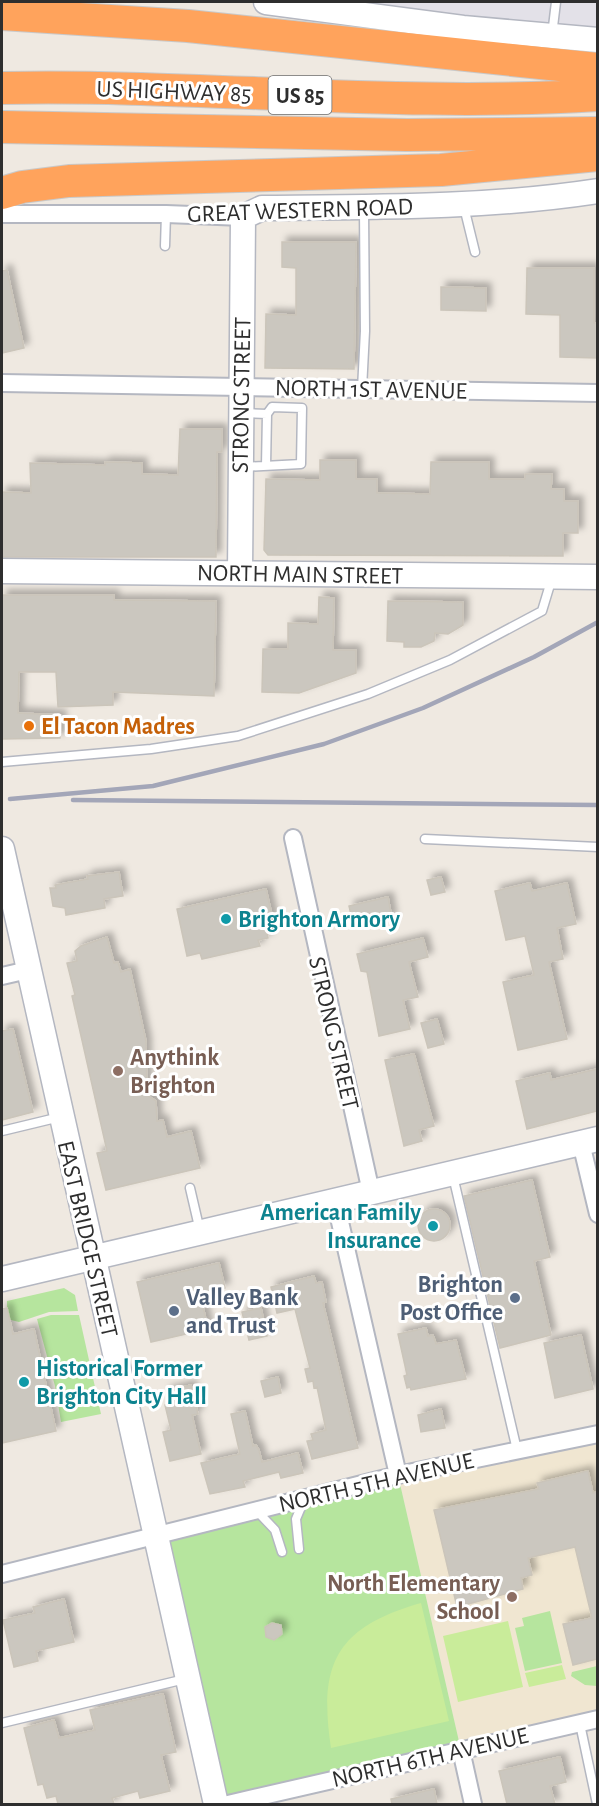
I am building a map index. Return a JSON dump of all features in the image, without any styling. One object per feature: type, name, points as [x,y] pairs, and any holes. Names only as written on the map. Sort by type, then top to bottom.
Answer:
[{"type":"highway","points":[[2,14],[188,26],[597,69]]},
{"type":"highway","name":"US HIGHWAY 85","points":[[2,88],[192,90],[473,100],[597,95]]},
{"type":"highway","name":"US HIGHWAY 85","points":[[2,127],[407,135],[597,133]]},
{"type":"highway","points":[[2,193],[45,183],[110,178],[441,170],[597,155]]},
{"type":"highway","points":[[2,214],[29,199],[110,178]]},
{"type":"street","points":[[266,2],[463,28],[597,40]]},
{"type":"street","name":"GREAT WESTERN ROAD","points":[[2,214],[166,213],[243,217],[262,208],[463,204],[597,191]]},
{"type":"street","name":"STRONG STREET","points":[[240,573],[243,217]]},
{"type":"street","name":"NORTH 1ST AVENUE","points":[[2,383],[597,393]]},
{"type":"street","name":"NORTH MAIN STREET","points":[[2,571],[597,577]]},
{"type":"street","name":"STRONG STREET","points":[[292,838],[371,1191]]},
{"type":"street","name":"EAST BRIDGE STREET","points":[[2,849],[60,1117],[216,1804]]},
{"type":"street","points":[[2,976],[28,970]]},
{"type":"street","points":[[2,1279],[589,1141],[597,1214]]},
{"type":"street","points":[[335,1200],[398,1475]]},
{"type":"street","name":"NORTH 5TH AVENUE","points":[[2,1574],[398,1475],[597,1434]]},
{"type":"street","name":"NORTH 6TH AVENUE","points":[[228,1804],[266,1800],[461,1750],[597,1719]]},
{"type":"street","points":[[461,1750],[473,1804]]},
{"type":"lane","points":[[552,36],[556,2]]},
{"type":"lane","points":[[463,204],[475,252]]},
{"type":"lane","points":[[362,389],[365,331],[364,207]]},
{"type":"lane","points":[[165,246],[166,213]]},
{"type":"lane","points":[[240,468],[301,464],[302,408],[272,407],[267,414],[266,466]]},
{"type":"lane","points":[[241,413],[267,414]]},
{"type":"lane","points":[[2,762],[152,749],[238,736],[356,699],[450,660],[542,611],[553,576]]},
{"type":"lane","points":[[425,839],[597,847]]},
{"type":"lane","points":[[2,1131],[60,1117]]},
{"type":"lane","points":[[452,1173],[517,1450]]},
{"type":"lane","points":[[190,1188],[201,1232]]},
{"type":"lane","points":[[299,1548],[296,1519],[305,1498]]},
{"type":"lane","points":[[256,1510],[275,1530],[282,1552]]},
{"type":"lane","points":[[2,1723],[188,1678]]},
{"type":"lane","points":[[580,1724],[597,1804]]},
{"type":"shaded area","points":[[266,2],[597,2],[597,40]]},
{"type":"shaded area","name":"North Elementary School","points":[[597,1434],[597,1719],[461,1750],[398,1475]]},
{"type":"green space","points":[[64,1288],[75,1295],[78,1311],[49,1312],[19,1322],[7,1319],[7,1301]]},
{"type":"green space","points":[[51,1315],[79,1315],[101,1414],[61,1422],[55,1386],[37,1319]]},
{"type":"green space","points":[[398,1475],[461,1750],[228,1804],[156,1535]]},
{"type":"green space","points":[[421,1603],[449,1721],[331,1748],[328,1693],[332,1671],[340,1653],[352,1637],[370,1624]]},
{"type":"green space","points":[[550,1611],[562,1663],[525,1671],[515,1628],[524,1626],[522,1618]]},
{"type":"green space","points":[[508,1621],[523,1687],[458,1702],[443,1636]]},
{"type":"green space","points":[[562,1665],[566,1679],[529,1687],[525,1673]]},
{"type":"green space","points":[[597,1666],[597,1686],[585,1685],[571,1676],[572,1672]]},
{"type":"building","points":[[282,242],[356,242],[354,369],[265,368],[266,314],[296,315],[296,268],[282,267]]},
{"type":"building","points":[[527,268],[594,268],[594,323],[597,323],[597,358],[560,357],[560,315],[526,314]]},
{"type":"building","points":[[7,270],[24,348],[2,353],[2,271]]},
{"type":"building","points":[[441,287],[486,288],[486,311],[441,310]]},
{"type":"building","points":[[180,429],[222,429],[222,452],[217,452],[216,557],[2,557],[2,492],[31,493],[30,463],[105,465],[105,462],[142,463],[142,474],[178,475]]},
{"type":"building","points":[[320,460],[356,460],[356,479],[377,479],[377,493],[430,494],[431,462],[489,462],[489,479],[525,479],[525,474],[552,474],[551,489],[564,489],[564,501],[578,501],[578,533],[563,533],[563,556],[268,555],[264,550],[266,479],[320,480]]},
{"type":"building","points":[[2,595],[114,595],[114,600],[216,601],[214,696],[113,692],[113,705],[58,707],[56,672],[19,672],[18,713],[61,715],[60,738],[2,739]]},
{"type":"building","points":[[319,597],[334,598],[333,650],[356,650],[356,673],[299,693],[262,692],[263,649],[288,649],[288,623],[318,624]]},
{"type":"building","points":[[388,601],[463,602],[463,625],[448,634],[435,633],[434,641],[421,647],[404,647],[404,642],[387,641]]},
{"type":"building","points":[[119,872],[123,896],[104,899],[105,908],[66,915],[65,908],[53,906],[50,888],[56,888],[55,885],[88,879],[87,876]]},
{"type":"building","points":[[441,877],[445,892],[431,895],[427,880]]},
{"type":"building","points":[[530,883],[532,891],[567,883],[576,924],[557,928],[563,959],[549,962],[567,1039],[518,1050],[503,982],[534,975],[525,936],[506,940],[495,891]]},
{"type":"building","name":"Brighton Armory","points":[[266,889],[275,928],[266,930],[268,938],[258,940],[260,946],[202,959],[200,953],[187,956],[177,909]]},
{"type":"building","points":[[388,897],[392,919],[354,928],[349,906]]},
{"type":"building","name":"Anythink Brighton","points":[[107,937],[114,963],[118,962],[121,972],[130,969],[146,1041],[147,1095],[156,1101],[157,1121],[163,1120],[167,1137],[191,1131],[200,1168],[106,1190],[97,1153],[107,1151],[72,996],[75,995],[67,963],[77,961],[75,951],[81,946]]},
{"type":"building","points":[[423,938],[428,957],[409,962],[418,997],[403,1000],[410,1029],[379,1036],[367,972],[361,971],[357,954]]},
{"type":"building","points":[[437,1019],[444,1044],[428,1048],[421,1023]]},
{"type":"building","points":[[13,1029],[33,1112],[2,1120],[2,1031]]},
{"type":"building","points":[[414,1054],[434,1126],[419,1130],[422,1141],[404,1146],[385,1060]]},
{"type":"building","points":[[597,1069],[597,1111],[527,1129],[516,1081],[550,1073],[551,1080]]},
{"type":"building","name":"Brighton Post Office","points":[[532,1180],[550,1257],[534,1261],[551,1335],[500,1348],[464,1196]]},
{"type":"building","name":"American Family Insurance","points":[[434,1209],[445,1214],[450,1225],[445,1236],[434,1241],[423,1236],[418,1225],[423,1214]]},
{"type":"building","name":"Valley Bank and Trust","points":[[219,1263],[225,1288],[200,1293],[208,1329],[151,1342],[137,1282]]},
{"type":"building","points":[[314,1276],[316,1283],[322,1282],[326,1302],[323,1303],[358,1448],[312,1459],[307,1441],[313,1440],[311,1434],[326,1430],[317,1387],[314,1388],[313,1381],[308,1382],[305,1369],[310,1368],[295,1309],[277,1313],[271,1287]]},
{"type":"building","name":"Historical Former Brighton City Hall","points":[[7,1308],[13,1334],[34,1329],[56,1431],[2,1443],[2,1309]]},
{"type":"building","points":[[261,1308],[267,1336],[249,1340],[242,1312]]},
{"type":"building","points":[[426,1328],[428,1336],[433,1335],[436,1344],[456,1340],[466,1379],[411,1390],[410,1387],[407,1388],[404,1376],[407,1375],[398,1334]]},
{"type":"building","points":[[581,1335],[593,1389],[555,1398],[544,1343]]},
{"type":"building","points":[[278,1377],[281,1393],[265,1397],[261,1381]]},
{"type":"building","points":[[191,1385],[198,1414],[192,1415],[201,1454],[170,1461],[163,1432],[171,1430],[165,1405],[169,1404],[166,1391]]},
{"type":"building","points":[[441,1409],[445,1428],[421,1432],[418,1415]]},
{"type":"building","points":[[245,1411],[253,1446],[256,1445],[259,1450],[262,1462],[298,1453],[303,1473],[281,1478],[279,1472],[243,1481],[245,1487],[210,1494],[201,1463],[240,1454],[231,1414]]},
{"type":"building","points":[[588,1471],[593,1493],[597,1492],[597,1659],[573,1665],[563,1624],[592,1618],[575,1547],[528,1558],[532,1575],[521,1578],[523,1589],[457,1607],[434,1510],[539,1489],[537,1483]]},
{"type":"building","points":[[64,1599],[74,1642],[36,1651],[38,1661],[14,1667],[3,1620],[35,1613],[33,1607]]},
{"type":"building","points":[[272,1623],[281,1625],[282,1634],[274,1640],[266,1637],[265,1627]]},
{"type":"building","points":[[163,1694],[176,1752],[161,1755],[170,1791],[140,1798],[138,1791],[112,1798],[114,1804],[58,1804],[56,1796],[47,1798],[43,1784],[38,1785],[24,1728],[54,1720],[59,1738],[95,1730],[90,1710]]},
{"type":"building","points":[[560,1757],[566,1782],[550,1786],[555,1804],[507,1804],[499,1771]]},
{"type":"building","points":[[434,1789],[437,1804],[392,1804],[391,1799]]},
{"type":"railway","points":[[10,799],[153,786],[324,744],[423,708],[534,657],[598,622]]},
{"type":"railway","points":[[73,800],[598,805]]},
{"type":"place","name":"El Tacon Madres","points":[[29,726]]},
{"type":"place","name":"Brighton Armory","points":[[226,919]]},
{"type":"place","name":"Anythink Brighton","points":[[118,1071]]},
{"type":"place","name":"American Family Insurance","points":[[433,1226]]},
{"type":"place","name":"Brighton Post Office","points":[[515,1298]]},
{"type":"place","name":"Valley Bank and Trust","points":[[174,1311]]},
{"type":"place","name":"Historical Former Brighton City Hall","points":[[24,1382]]},
{"type":"place","name":"North Elementary School","points":[[512,1597]]}]
